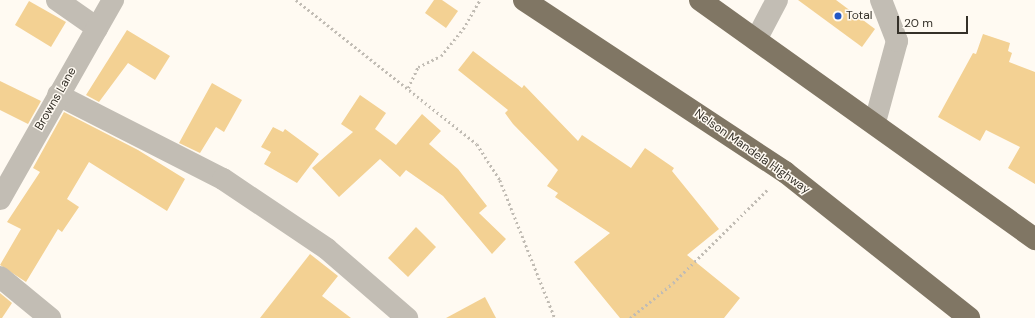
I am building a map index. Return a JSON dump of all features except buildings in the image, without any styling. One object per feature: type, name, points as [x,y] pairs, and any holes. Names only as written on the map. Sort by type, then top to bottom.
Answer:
[{"type":"highway","name":"Nelson Mandela Highway","points":[[524,0],[785,172],[970,318]]},
{"type":"highway","points":[[700,0],[875,122],[1035,238]]},
{"type":"street","points":[[57,0],[97,28]]},
{"type":"street","name":"Browns Lane","points":[[0,199],[113,0]]},
{"type":"street","points":[[756,40],[777,0]]},
{"type":"street","points":[[875,122],[897,41],[881,0]]},
{"type":"street","points":[[58,95],[223,179],[327,249],[407,318]]},
{"type":"street","points":[[0,277],[50,318]]},
{"type":"path","points":[[296,0],[477,144],[500,180],[555,318]]},
{"type":"path","points":[[408,88],[410,80],[418,67],[441,56],[463,29],[480,0]]},
{"type":"path","points":[[630,318],[673,283],[785,172]]},
{"type":"place","name":"Total","points":[[838,16]]}]
